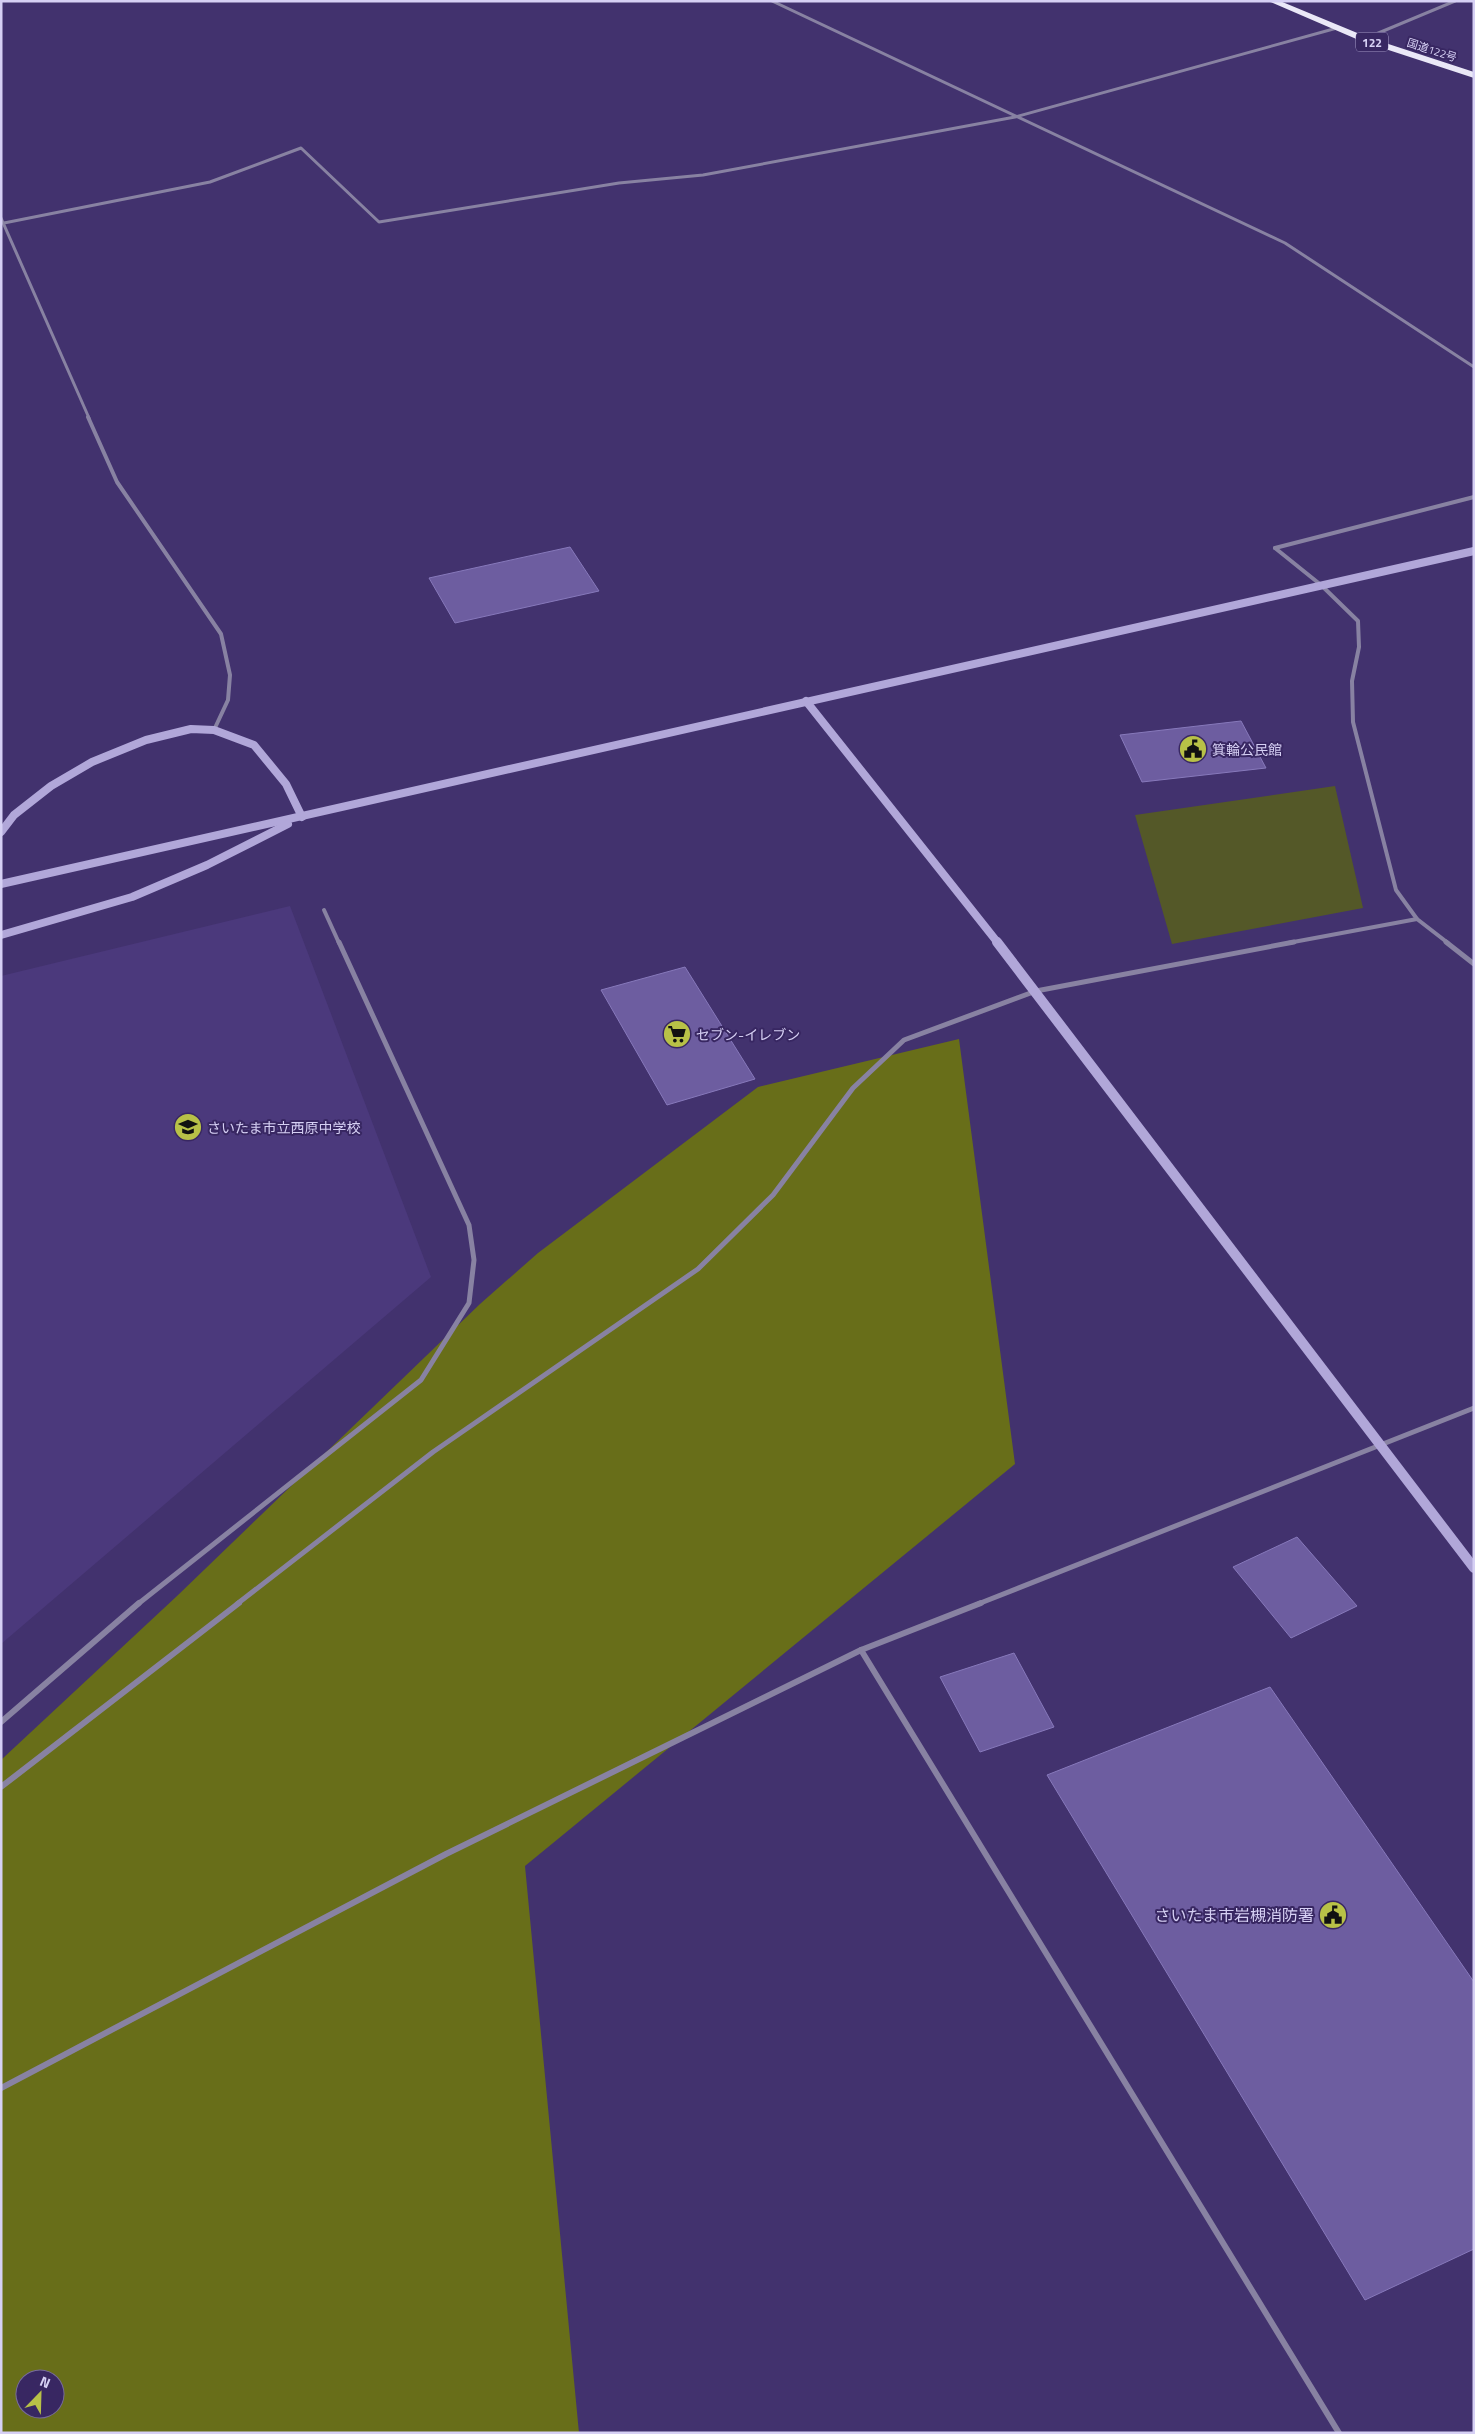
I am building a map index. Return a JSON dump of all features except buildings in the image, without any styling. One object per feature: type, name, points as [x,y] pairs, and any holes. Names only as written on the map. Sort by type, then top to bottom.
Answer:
[{"type":"highway","name":"国道122号","points":[[1272,1],[1364,39],[1474,75]]},
{"type":"street","points":[[772,1],[1285,243],[1474,367]]},
{"type":"street","points":[[1364,39],[1455,1]]},
{"type":"street","points":[[4,223],[210,182],[301,148],[379,222],[619,183],[703,175],[1015,117],[1337,28]]},
{"type":"street","points":[[1,218],[117,482],[221,634],[230,675],[228,700],[214,730]]},
{"type":"street","points":[[1474,498],[1275,548],[1321,585],[1358,621],[1359,647],[1352,681],[1353,722],[1396,890],[1417,919],[1474,964]]},
{"type":"street","points":[[1,884],[1474,551]]},
{"type":"street","points":[[806,702],[1036,991],[1474,1568]]},
{"type":"street","points":[[1,832],[14,815],[51,786],[92,762],[146,740],[190,729],[214,730],[254,745],[286,784],[302,817]]},
{"type":"street","points":[[1,818],[14,815]]},
{"type":"street","points":[[1,935],[132,897],[207,865],[302,817]]},
{"type":"street","points":[[1,1722],[139,1603],[421,1380],[469,1303],[474,1260],[469,1225],[324,910]]},
{"type":"street","points":[[1,1788],[433,1452],[698,1269],[774,1195],[853,1088],[904,1040],[1036,991],[1417,919]]},
{"type":"street","points":[[1,2088],[446,1854],[862,1650],[1474,1408]]},
{"type":"street","points":[[862,1650],[1339,2433]]},
{"type":"shaded area","name":"さいたま市立西原中学校","points":[[290,906],[431,1277],[1,1644],[1,976]]},
{"type":"green space","points":[[1335,786],[1363,908],[1172,944],[1135,815]]},
{"type":"green space","points":[[959,1039],[1015,1464],[525,1866],[579,2433],[1,2433],[1,1760],[177,1596],[480,1304],[538,1253],[758,1087]]},
{"type":"place","name":"箕輪公民館","points":[[1193,749]]},
{"type":"place","name":"セブン-イレブン","points":[[677,1034]]},
{"type":"place","name":"さいたま市立西原中学校","points":[[188,1127]]},
{"type":"place","name":"さいたま市岩槻消防署","points":[[1333,1915]]}]
